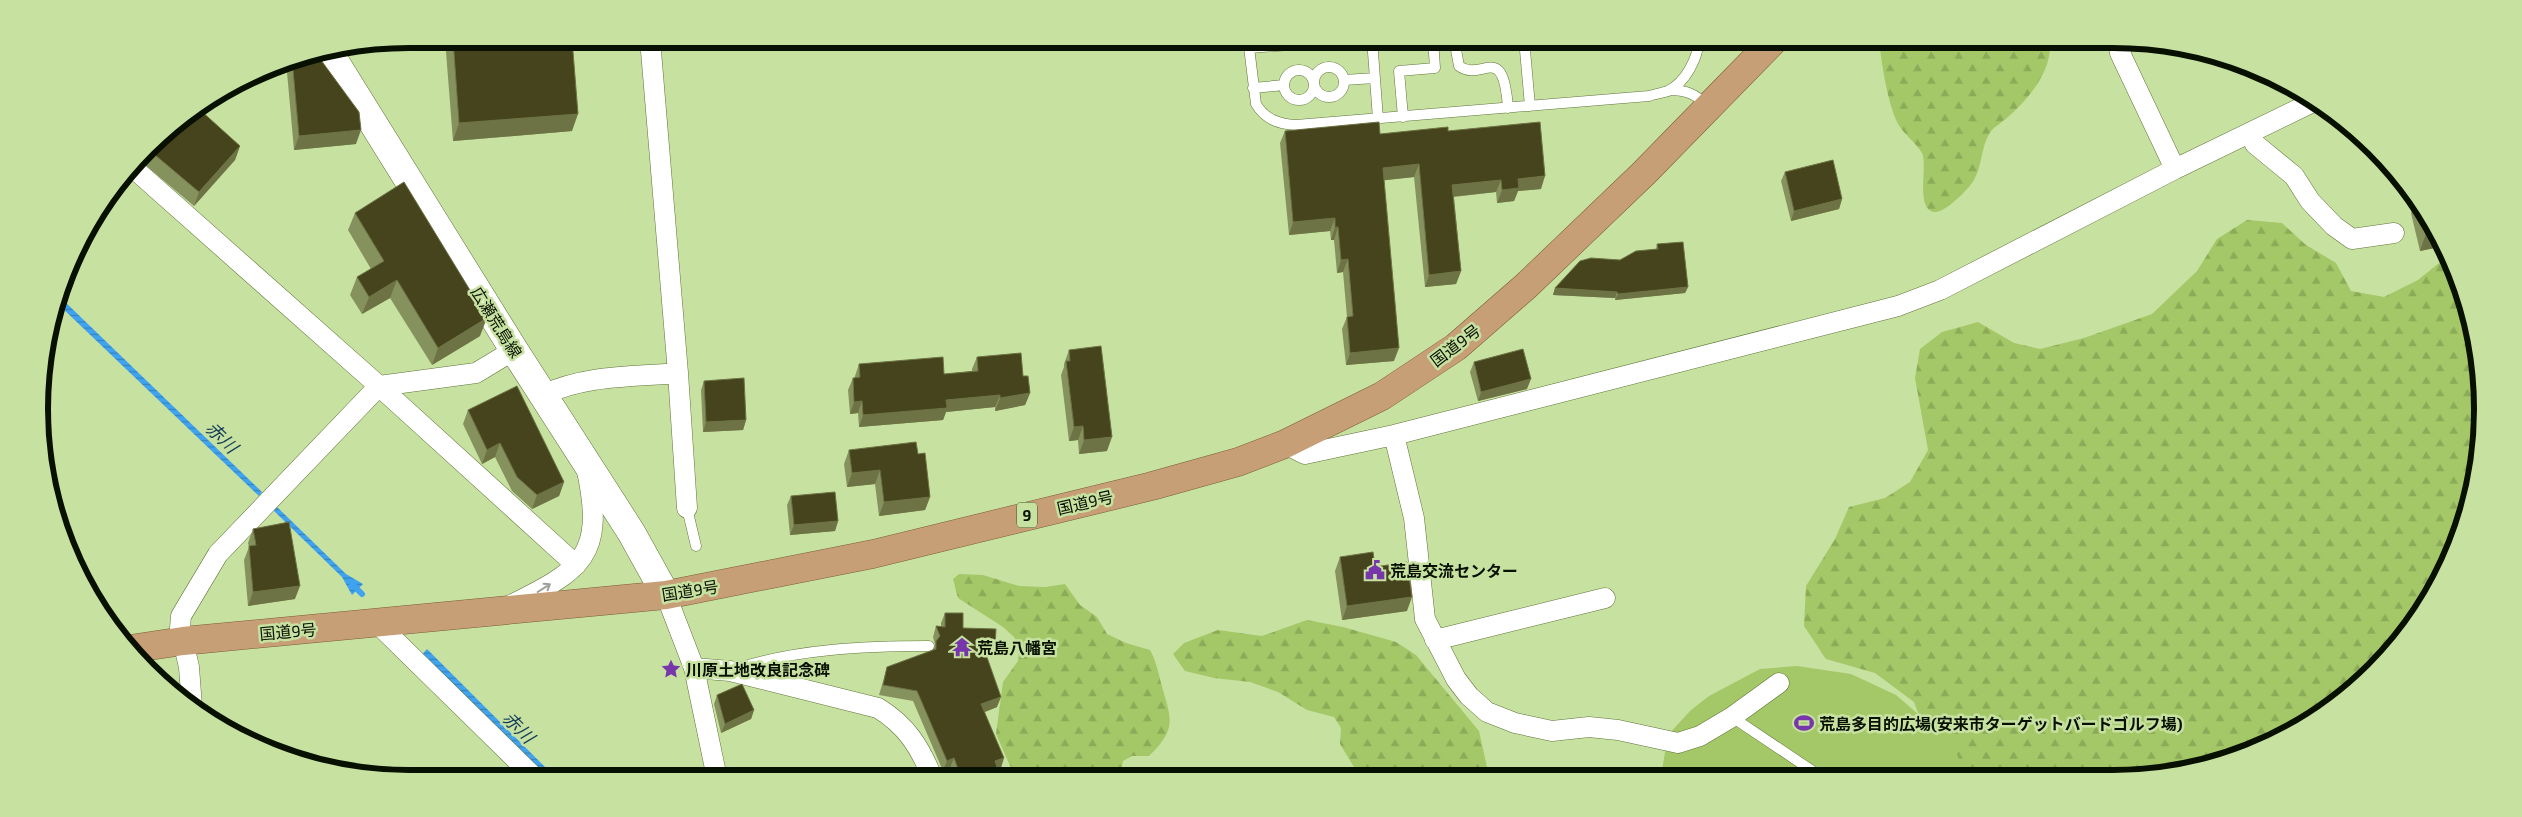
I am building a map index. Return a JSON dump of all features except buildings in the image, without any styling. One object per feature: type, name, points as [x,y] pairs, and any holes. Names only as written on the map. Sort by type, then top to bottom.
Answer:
[{"type":"highway","name":"国道9号","points":[[138,648],[183,641],[666,595],[874,554],[1152,486],[1238,462],[1285,444],[1382,396],[1456,347],[1533,279],[1766,48]]},
{"type":"main road","name":"広瀬荒島線","points":[[331,56],[514,350],[631,532],[666,595]]},
{"type":"street","points":[[651,48],[678,373],[687,508]]},
{"type":"street","points":[[2122,48],[2120,52],[2175,168]]},
{"type":"street","points":[[1285,444],[1305,454],[1394,435],[1898,306],[1940,290],[2015,253],[2175,168],[2250,134],[2308,104]]},
{"type":"street","points":[[2250,134],[2255,144],[2294,176],[2310,201],[2334,226],[2352,238],[2394,233]]},
{"type":"street","points":[[136,171],[576,564]]},
{"type":"street","points":[[191,697],[189,667],[180,628],[181,616],[218,554],[379,386],[476,373],[514,350]]},
{"type":"street","points":[[543,395],[563,385],[585,380],[678,373]]},
{"type":"street","points":[[1394,435],[1414,518],[1425,619],[1456,679],[1469,696],[1487,712],[1515,724],[1552,731],[1589,727],[1618,730],[1678,743],[1700,736],[1732,717],[1779,683]]},
{"type":"street","points":[[501,610],[541,590],[576,564],[590,545],[593,532],[591,488],[585,459]]},
{"type":"street","points":[[666,595],[694,668],[715,770]]},
{"type":"street","points":[[1435,640],[1605,598]]},
{"type":"street","points":[[378,623],[527,770]]},
{"type":"street","points":[[694,668],[730,671],[878,708],[909,732],[917,744],[929,770]]},
{"type":"lane","points":[[1249,48],[1256,104],[1267,117],[1284,125],[1649,96],[1669,90],[1684,90],[1694,94],[1709,106]]},
{"type":"lane","points":[[1373,48],[1378,119]]},
{"type":"lane","points":[[1403,117],[1398,71],[1436,68],[1434,48]]},
{"type":"lane","points":[[1456,48],[1459,66],[1467,70],[1493,67],[1498,70],[1504,81],[1508,108]]},
{"type":"lane","points":[[1525,48],[1530,106]]},
{"type":"lane","points":[[1669,90],[1693,65],[1699,48]]},
{"type":"lane","points":[[1284,85],[1292,98],[1301,100],[1309,95],[1317,73],[1325,68],[1335,69],[1344,80]]},
{"type":"lane","points":[[1284,85],[1291,72],[1301,70],[1309,74],[1321,96],[1331,97],[1339,93],[1344,80]]},
{"type":"lane","points":[[1344,80],[1375,78]]},
{"type":"lane","points":[[1253,88],[1284,85]]},
{"type":"lane","points":[[687,508],[696,546]]},
{"type":"lane","points":[[730,671],[768,658],[888,646],[930,646]]},
{"type":"lane","points":[[1732,717],[1811,770]]},
{"type":"green space","points":[[1880,48],[2050,48],[2044,71],[2032,92],[2017,109],[1989,134],[1974,180],[1962,195],[1938,212],[1928,209],[1925,203],[1923,195],[1922,153],[1905,134],[1896,119],[1883,71]]},
{"type":"green space","points":[[2247,220],[2282,223],[2306,245],[2336,263],[2351,291],[2384,297],[2418,280],[2442,260],[2455,292],[2468,338],[2474,385],[2474,432],[2468,479],[2462,502],[2447,547],[2437,568],[2414,609],[2400,628],[2385,647],[2352,680],[2314,709],[2252,742],[2184,763],[2137,769],[1956,770],[1924,729],[1914,702],[1875,673],[1826,659],[1804,626],[1806,586],[1835,539],[1849,507],[1885,498],[1910,482],[1928,450],[1915,378],[1920,349],[1942,332],[1978,322],[2014,343],[2040,349],[2084,338],[2152,314],[2197,271],[2217,239]]},
{"type":"green space","points":[[959,574],[983,575],[1019,586],[1045,587],[1065,584],[1080,605],[1097,617],[1107,634],[1126,643],[1150,650],[1157,666],[1170,721],[1165,737],[1158,746],[1149,756],[1132,756],[1123,761],[1121,770],[1012,770],[996,734],[1003,682],[1018,661],[1019,648],[1014,637],[1003,627],[958,598],[953,579]]},
{"type":"green space","points":[[1307,620],[1343,627],[1396,642],[1416,655],[1479,731],[1488,770],[1356,770],[1340,744],[1341,728],[1334,717],[1307,710],[1278,692],[1250,682],[1214,678],[1185,671],[1173,654],[1184,643],[1218,630],[1262,636]]},
{"type":"green space","name":"荒島多目的広場(安来市ターゲットバードゴルフ場)","points":[[1797,666],[1851,674],[1896,695],[1954,745],[1962,770],[1662,770],[1668,735],[1691,710],[1709,696],[1760,669]]},
{"type":"green space","points":[[1566,767],[1570,770],[1558,770]]},
{"type":"water","points":[[64,301],[262,492],[259,496],[62,308]]},
{"type":"water","points":[[276,506],[346,574],[363,584],[352,595],[342,577],[273,510]]},
{"type":"water","points":[[427,649],[548,770],[538,770],[420,657]]},
{"type":"waterway","name":"赤川","points":[[352,584],[362,594]]},
{"type":"place","name":"荒島交流センター","points":[[1375,570]]},
{"type":"place","name":"荒島八幡宮","points":[[962,647]]},
{"type":"place","name":"川原土地改良記念碑","points":[[671,669]]},
{"type":"place","name":"荒島多目的広場(安来市ターゲットバードゴルフ場)","points":[[1804,723]]}]
